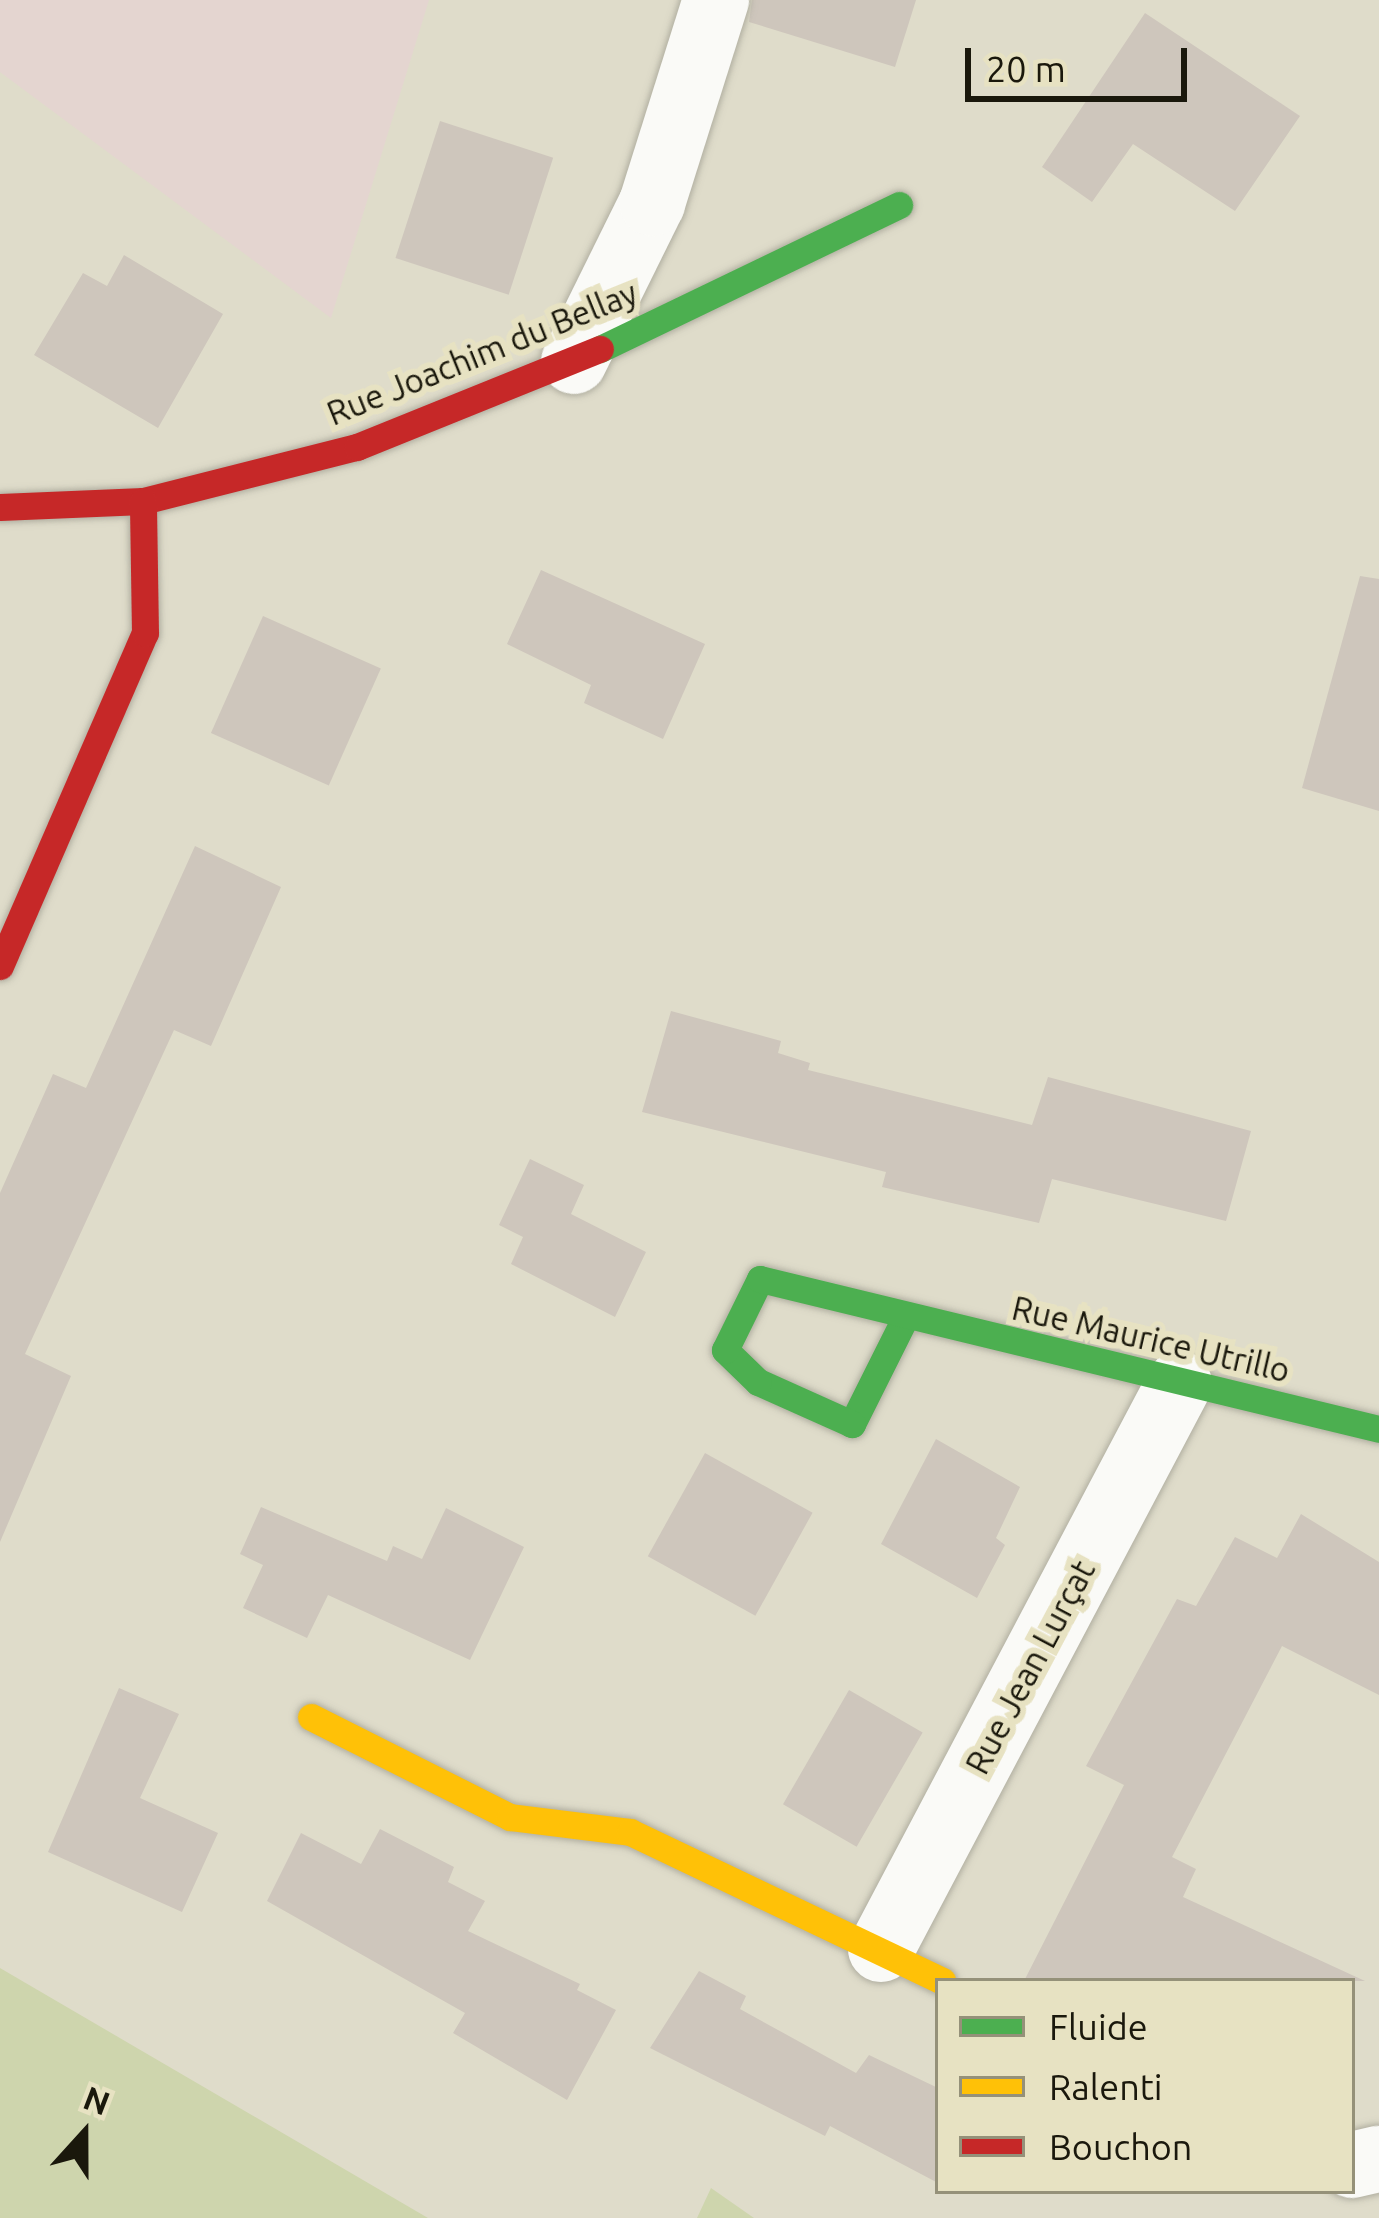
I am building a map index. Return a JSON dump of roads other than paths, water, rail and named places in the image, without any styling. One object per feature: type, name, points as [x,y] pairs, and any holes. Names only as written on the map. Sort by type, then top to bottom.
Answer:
[{"type":"street","points":[[574,361],[652,202],[716,0]]},
{"type":"street","name":"Rue Joachim du Bellay","points":[[0,507],[143,501],[358,447],[574,361],[898,205]]},
{"type":"street","points":[[0,966],[145,633],[143,501]]},
{"type":"street","name":"Rue Maurice Utrillo","points":[[906,1316],[852,1424],[758,1382],[725,1350],[760,1279],[1379,1429]]},
{"type":"street","name":"Rue Jean Lurçat","points":[[881,1949],[1179,1384]]},
{"type":"street","points":[[311,1717],[510,1817],[630,1832],[936,1978]]}]
